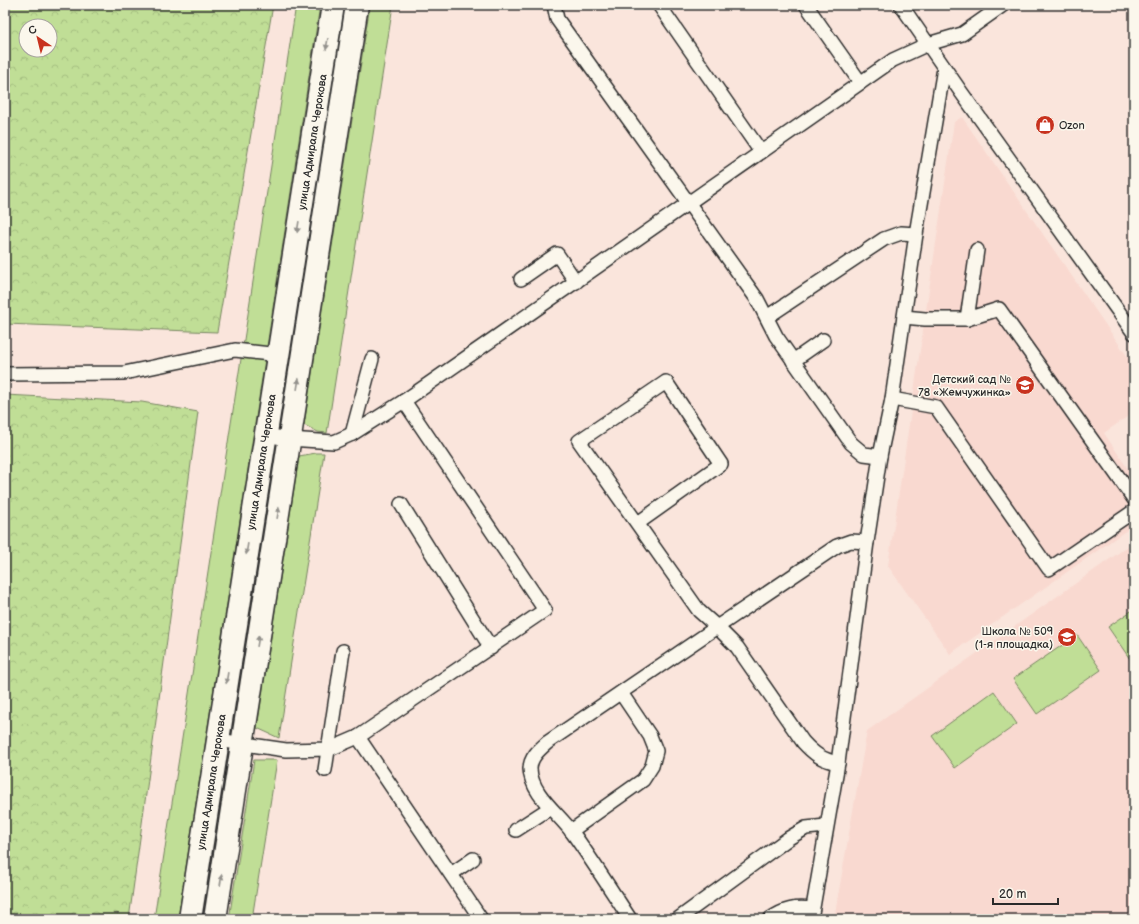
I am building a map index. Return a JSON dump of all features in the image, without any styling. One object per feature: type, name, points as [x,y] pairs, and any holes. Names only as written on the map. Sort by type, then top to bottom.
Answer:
[{"type":"street","name":"улица Адмирала Черокова","points":[[190,919],[333,5]]},
{"type":"street","name":"улица Адмирала Черокова","points":[[215,919],[357,5]]},
{"type":"lane","points":[[554,5],[557,19],[758,300],[776,336],[851,443],[864,454],[880,456]]},
{"type":"lane","points":[[659,5],[761,152]]},
{"type":"lane","points":[[806,5],[860,82]]},
{"type":"lane","points":[[901,5],[944,68],[1134,332]]},
{"type":"lane","points":[[265,435],[289,439],[334,442],[352,434],[404,401],[689,204],[898,56],[928,44],[962,34],[1003,5]]},
{"type":"lane","points":[[770,919],[795,907],[811,914],[838,763],[867,542],[880,456],[892,399],[916,234],[944,68]]},
{"type":"lane","points":[[767,317],[884,239],[901,233],[916,234]]},
{"type":"lane","points":[[967,319],[977,250]]},
{"type":"lane","points":[[521,279],[557,254],[576,282]]},
{"type":"lane","points":[[904,316],[925,319],[967,319],[999,309],[1134,499]]},
{"type":"lane","points":[[793,361],[823,340]]},
{"type":"lane","points":[[5,374],[124,374],[235,350],[278,355]]},
{"type":"lane","points":[[352,434],[372,359]]},
{"type":"lane","points":[[638,523],[721,464],[666,382],[579,441],[699,611],[737,647],[814,753],[825,760],[838,763]]},
{"type":"lane","points":[[892,399],[936,407],[1049,569],[1134,511]]},
{"type":"lane","points":[[218,740],[286,750],[330,749],[358,737],[545,610],[404,401]]},
{"type":"lane","points":[[401,504],[491,648]]},
{"type":"lane","points":[[630,919],[571,831],[550,808],[532,780],[530,767],[535,753],[548,742],[836,546],[851,542],[867,542]]},
{"type":"lane","points":[[326,770],[344,650]]},
{"type":"lane","points":[[571,831],[643,780],[652,766],[656,751],[650,736],[621,693]]},
{"type":"lane","points":[[358,737],[481,919]]},
{"type":"lane","points":[[516,830],[550,808]]},
{"type":"lane","points":[[678,919],[789,838],[806,828],[826,826]]},
{"type":"lane","points":[[451,874],[473,859]]},
{"type":"shaded area","name":"Детский сад № 78 «Жемчужинка»","points":[[962,117],[1134,366],[1134,412],[1104,433],[1134,478],[1134,525],[950,654],[888,566],[954,122]]},
{"type":"shaded area","name":"Школа № 509 (1-я площадка)","points":[[1134,542],[1134,919],[834,919],[867,731]]},
{"type":"green space","points":[[5,5],[273,5],[217,332],[5,324]]},
{"type":"green space","points":[[296,5],[320,5],[178,919],[154,919]]},
{"type":"green space","points":[[370,5],[393,5],[327,433],[318,432],[304,425]]},
{"type":"green space","points":[[5,395],[142,402],[198,412],[129,919],[5,919]]},
{"type":"green space","points":[[324,453],[279,738],[257,728],[299,456]]},
{"type":"green space","points":[[1134,609],[1134,665],[1108,627]]},
{"type":"green space","points":[[1077,635],[1101,670],[1037,714],[1013,679]]},
{"type":"green space","points":[[994,691],[1017,724],[955,768],[932,736]]},
{"type":"green space","points":[[254,760],[277,760],[252,919],[229,919]]},
{"type":"place","name":"Ozon","points":[[1045,125]]},
{"type":"place","name":"Детский сад № 78 «Жемчужинка»","points":[[1025,385]]},
{"type":"place","name":"Школа № 509 (1-я площадка)","points":[[1067,637]]}]
